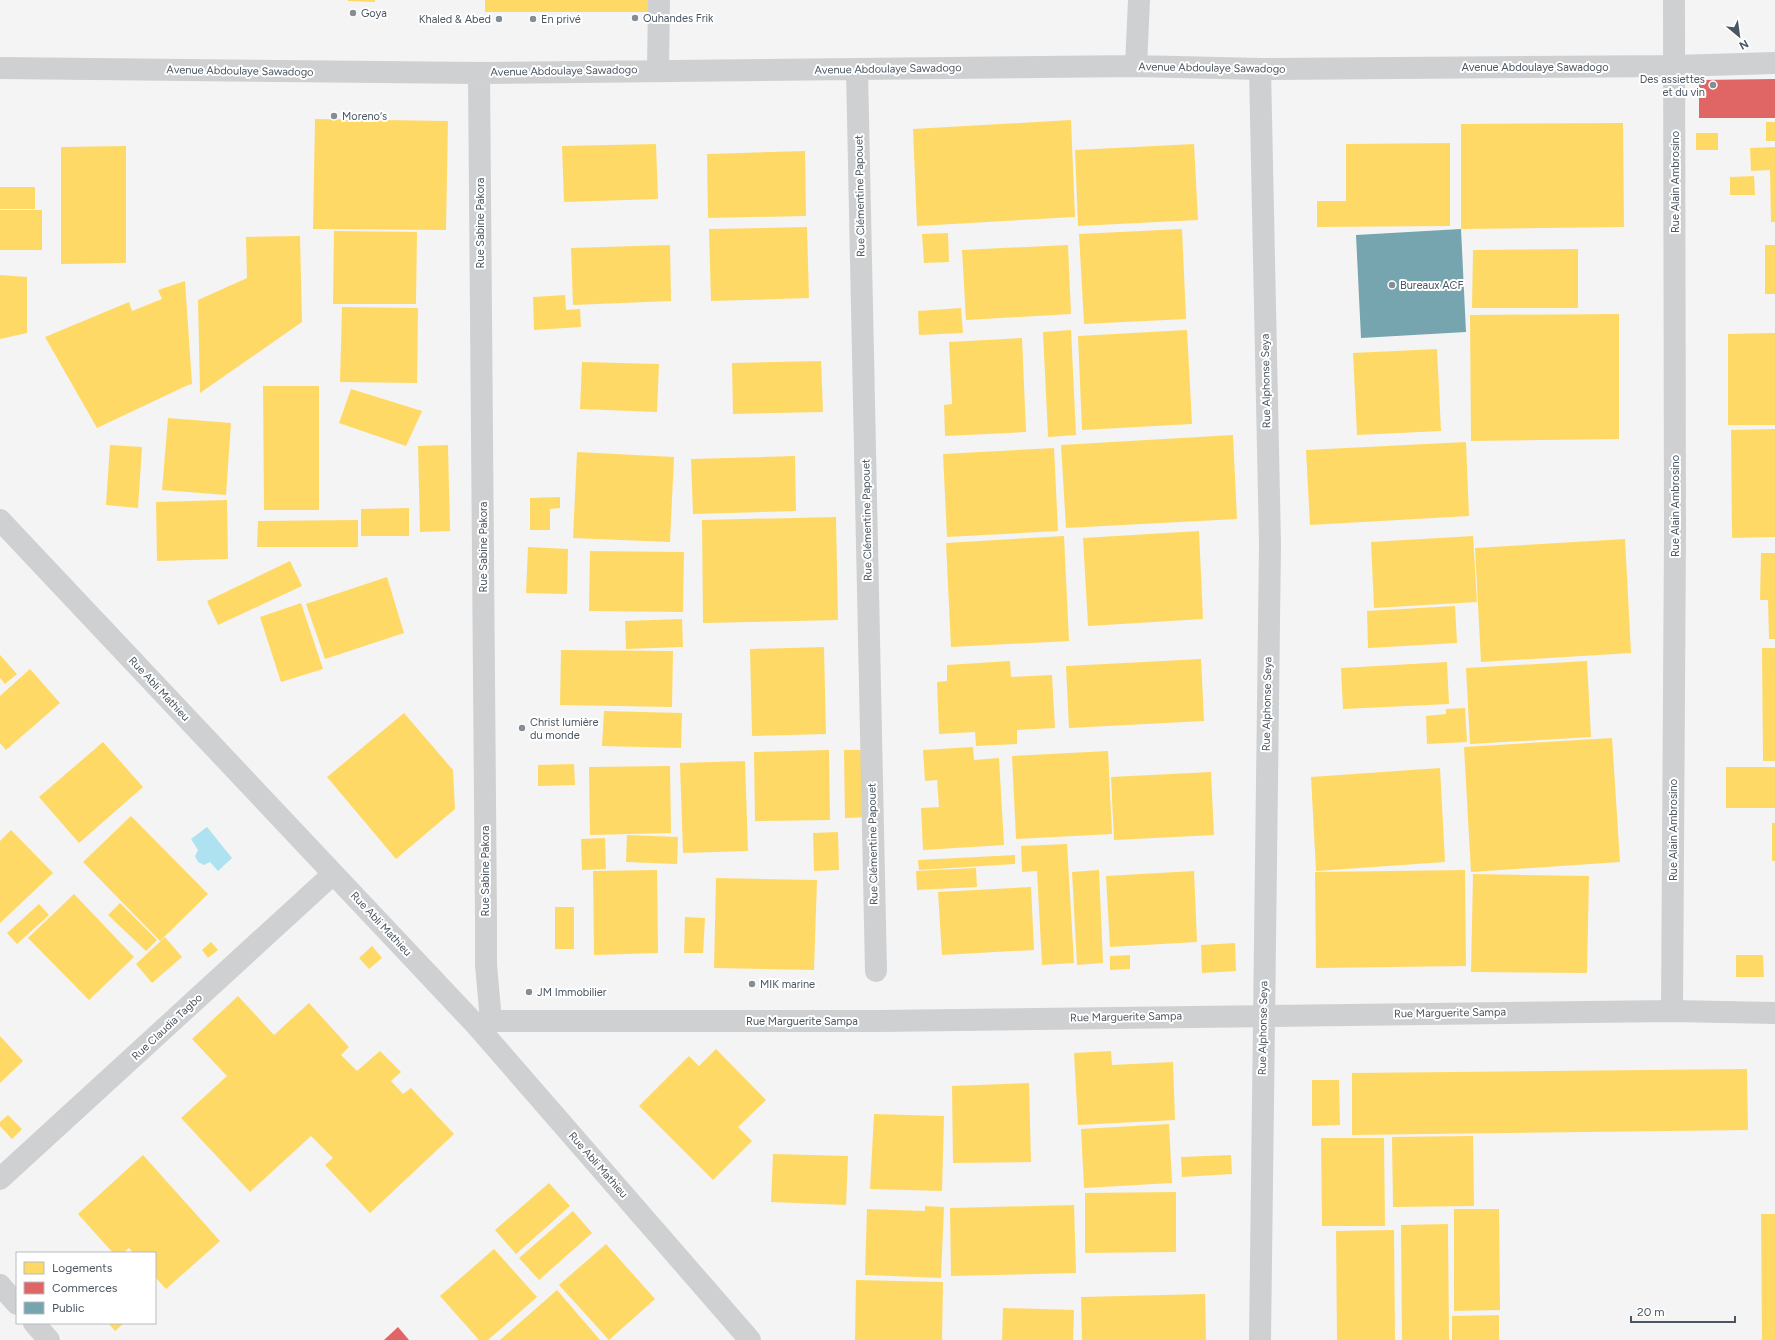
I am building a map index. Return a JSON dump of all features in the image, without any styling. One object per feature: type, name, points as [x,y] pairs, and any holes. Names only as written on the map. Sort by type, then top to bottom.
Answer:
[{"type":"street","points":[[658,0],[658,70]]},
{"type":"street","points":[[1136,66],[1139,0]]},
{"type":"street","name":"Rue Alain Ambrosino","points":[[1672,1011],[1675,541],[1674,0]]},
{"type":"street","name":"Avenue Abdoulaye Sawadogo","points":[[0,68],[479,73],[1136,66],[1260,69],[1675,66],[1775,62]]},
{"type":"street","name":"Rue Alphonse Seya","points":[[1260,69],[1270,544],[1260,1340]]},
{"type":"street","name":"Rue Clémentine Papouet","points":[[857,70],[876,971]]},
{"type":"street","name":"Rue Sabine Pakora","points":[[479,73],[486,920],[484,1024]]},
{"type":"street","name":"Rue Abli Mathieu","points":[[0,520],[333,874],[484,1024],[750,1340]]},
{"type":"street","name":"Rue Claudia Tagbo","points":[[0,1179],[333,874]]},
{"type":"street","name":"Rue Marguerite Sampa","points":[[484,1024],[879,1021],[1672,1011],[1775,1012]]},
{"type":"street","points":[[0,1285],[16,1303]]},
{"type":"street","points":[[35,1324],[50,1340]]},
{"type":"water","points":[[207,827],[232,858],[218,871],[210,862],[204,865],[198,862],[195,856],[198,850],[191,839]]},
{"type":"building: Logements","points":[[375,0],[375,2],[348,1]]},
{"type":"building: Logements","points":[[485,0],[648,0],[648,12],[485,12]]},
{"type":"building: Logements","points":[[315,119],[448,121],[446,230],[313,229]]},
{"type":"building: Logements","points":[[1071,120],[1075,217],[917,226],[913,129]]},
{"type":"building: Logements","points":[[1766,122],[1775,122],[1775,141],[1766,141]]},
{"type":"building: Logements","points":[[1623,123],[1624,227],[1461,229],[1461,124]]},
{"type":"building: Logements","points":[[1696,133],[1718,133],[1718,150],[1696,150]]},
{"type":"building: Logements","points":[[1450,143],[1450,226],[1317,227],[1317,201],[1346,201],[1346,144]]},
{"type":"building: Logements","points":[[656,144],[658,199],[564,202],[562,146]]},
{"type":"building: Logements","points":[[1194,144],[1198,220],[1078,226],[1075,150]]},
{"type":"building: Logements","points":[[126,146],[126,263],[61,264],[61,147]]},
{"type":"building: Logements","points":[[1775,147],[1775,222],[1771,222],[1770,170],[1751,171],[1750,148]]},
{"type":"building: Logements","points":[[805,151],[806,216],[708,218],[707,154]]},
{"type":"building: Logements","points":[[1754,176],[1755,195],[1730,195],[1730,177]]},
{"type":"building: Logements","points":[[0,187],[35,187],[35,209],[0,209]]},
{"type":"building: Logements","points":[[0,210],[42,210],[42,250],[0,250]]},
{"type":"building: Logements","points":[[807,227],[809,298],[711,301],[709,229]]},
{"type":"building: Logements","points":[[1182,229],[1186,319],[1084,324],[1079,234]]},
{"type":"building: Logements","points":[[334,231],[417,232],[416,304],[333,304]]},
{"type":"building: Logements","points":[[948,233],[949,262],[924,263],[922,234]]},
{"type":"building: Logements","points":[[300,236],[302,322],[200,393],[198,300],[247,278],[246,237]]},
{"type":"building: Logements","points":[[670,245],[671,301],[573,305],[571,248]]},
{"type":"building: Logements","points":[[1068,245],[1071,314],[966,320],[962,250]]},
{"type":"building: Logements","points":[[1765,245],[1775,245],[1775,294],[1765,294]]},
{"type":"building: Logements","points":[[1578,249],[1578,308],[1472,308],[1473,250]]},
{"type":"building: Logements","points":[[0,275],[27,277],[27,333],[0,339]]},
{"type":"building: Logements","points":[[185,281],[192,384],[97,428],[45,337],[129,302],[132,311],[162,299],[158,290]]},
{"type":"building: Logements","points":[[565,295],[566,310],[580,309],[581,327],[534,330],[533,297]]},
{"type":"building: Logements","points":[[342,307],[418,308],[417,383],[340,382]]},
{"type":"building: Logements","points":[[961,308],[963,333],[919,335],[918,311]]},
{"type":"building: Logements","points":[[1619,314],[1619,439],[1471,441],[1470,315]]},
{"type":"building: Logements","points":[[1071,330],[1076,435],[1048,437],[1043,332]]},
{"type":"building: Logements","points":[[1187,330],[1192,424],[1082,430],[1078,336]]},
{"type":"building: Logements","points":[[1775,333],[1775,425],[1728,425],[1728,334]]},
{"type":"building: Logements","points":[[1022,338],[1026,432],[945,436],[944,405],[952,404],[949,342]]},
{"type":"building: Logements","points":[[1437,349],[1441,431],[1357,435],[1353,353]]},
{"type":"building: Logements","points":[[821,361],[823,412],[733,414],[732,363]]},
{"type":"building: Logements","points":[[582,362],[659,364],[657,412],[580,409]]},
{"type":"building: Logements","points":[[263,386],[319,386],[319,510],[264,510]]},
{"type":"building: Logements","points":[[351,389],[422,411],[406,446],[339,423]]},
{"type":"building: Logements","points":[[168,418],[231,423],[226,495],[162,490]]},
{"type":"building: Logements","points":[[1775,429],[1775,537],[1732,538],[1731,430]]},
{"type":"building: Logements","points":[[1233,435],[1237,519],[1066,528],[1061,445]]},
{"type":"building: Logements","points":[[1466,442],[1469,516],[1310,525],[1306,450]]},
{"type":"building: Logements","points":[[110,445],[142,447],[138,508],[106,505]]},
{"type":"building: Logements","points":[[448,445],[450,531],[420,532],[418,446]]},
{"type":"building: Logements","points":[[1054,448],[1058,531],[947,537],[943,454]]},
{"type":"building: Logements","points":[[577,452],[674,457],[670,542],[573,538]]},
{"type":"building: Logements","points":[[795,456],[796,511],[693,514],[691,459]]},
{"type":"building: Logements","points":[[560,497],[560,508],[550,509],[550,530],[530,530],[530,498]]},
{"type":"building: Logements","points":[[227,500],[228,559],[157,561],[156,502]]},
{"type":"building: Logements","points":[[409,508],[409,536],[361,536],[361,509]]},
{"type":"building: Logements","points":[[836,517],[838,620],[703,623],[702,520]]},
{"type":"building: Logements","points":[[358,520],[358,547],[257,547],[258,521]]},
{"type":"building: Logements","points":[[1199,531],[1203,619],[1088,626],[1083,538]]},
{"type":"building: Logements","points":[[1064,536],[1069,641],[951,647],[946,543]]},
{"type":"building: Logements","points":[[1473,536],[1477,602],[1374,608],[1371,542]]},
{"type":"building: Logements","points":[[1625,539],[1631,653],[1481,662],[1475,548]]},
{"type":"building: Logements","points":[[528,547],[568,549],[567,594],[526,593]]},
{"type":"building: Logements","points":[[590,551],[684,552],[683,612],[589,611]]},
{"type":"building: Logements","points":[[1761,553],[1775,553],[1775,639],[1769,639],[1768,600],[1760,600]]},
{"type":"building: Logements","points":[[290,561],[302,586],[218,625],[207,601]]},
{"type":"building: Logements","points":[[387,577],[404,633],[325,659],[306,604]]},
{"type":"building: Logements","points":[[301,603],[323,669],[281,682],[260,617]]},
{"type":"building: Logements","points":[[1455,606],[1457,643],[1368,648],[1367,611]]},
{"type":"building: Logements","points":[[682,619],[683,647],[626,649],[625,621]]},
{"type":"building: Logements","points":[[824,647],[826,734],[752,736],[750,649]]},
{"type":"building: Logements","points":[[1762,648],[1775,648],[1775,761],[1763,761]]},
{"type":"building: Logements","points":[[561,650],[673,651],[672,707],[560,705]]},
{"type":"building: Logements","points":[[0,655],[17,674],[5,684],[0,678]]},
{"type":"building: Logements","points":[[1201,659],[1204,721],[1069,728],[1066,666]]},
{"type":"building: Logements","points":[[1010,661],[1011,677],[1052,675],[1055,728],[1017,730],[1017,744],[976,746],[975,732],[939,734],[937,682],[947,681],[947,665]]},
{"type":"building: Logements","points":[[1587,661],[1591,737],[1470,744],[1466,668]]},
{"type":"building: Logements","points":[[1447,662],[1449,704],[1343,709],[1341,668]]},
{"type":"building: Logements","points":[[30,669],[60,703],[6,750],[0,743],[0,696]]},
{"type":"building: Logements","points":[[1465,708],[1467,742],[1427,744],[1426,716],[1446,714],[1446,709]]},
{"type":"building: Logements","points":[[604,711],[682,713],[681,748],[602,746]]},
{"type":"building: Logements","points":[[404,713],[453,770],[455,809],[396,859],[327,777]]},
{"type":"building: Logements","points":[[1612,738],[1620,862],[1471,872],[1464,747]]},
{"type":"building: Logements","points":[[103,742],[143,787],[79,843],[39,797]]},
{"type":"building: Logements","points":[[973,747],[974,760],[999,758],[1004,845],[923,850],[921,808],[939,807],[937,780],[925,781],[923,750]]},
{"type":"building: Logements","points":[[829,750],[830,820],[755,821],[754,752]]},
{"type":"building: Logements","points":[[844,750],[869,750],[871,817],[845,818]]},
{"type":"building: Logements","points":[[1108,751],[1112,834],[1016,839],[1012,756]]},
{"type":"building: Logements","points":[[745,761],[748,851],[683,853],[680,763]]},
{"type":"building: Logements","points":[[574,764],[575,785],[538,786],[538,765]]},
{"type":"building: Logements","points":[[670,766],[671,833],[590,835],[589,767]]},
{"type":"building: Logements","points":[[1726,767],[1775,767],[1775,808],[1726,808]]},
{"type":"building: Logements","points":[[1440,768],[1445,862],[1316,871],[1311,777]]},
{"type":"building: Logements","points":[[1211,772],[1214,835],[1114,840],[1111,777]]},
{"type":"building: Logements","points":[[131,816],[208,894],[160,941],[83,862]]},
{"type":"building: Logements","points":[[1772,823],[1775,823],[1775,861],[1772,861]]},
{"type":"building: Logements","points":[[11,830],[53,873],[0,923],[0,841]]},
{"type":"building: Logements","points":[[838,832],[839,870],[814,871],[813,833]]},
{"type":"building: Logements","points":[[627,835],[678,837],[677,864],[626,862]]},
{"type":"building: Logements","points":[[605,838],[606,869],[582,870],[581,839]]},
{"type":"building: Logements","points":[[1067,844],[1074,963],[1042,965],[1037,871],[1022,872],[1021,846]]},
{"type":"building: Logements","points":[[1015,855],[1015,864],[919,870],[918,860]]},
{"type":"building: Logements","points":[[976,868],[977,887],[917,890],[916,871]]},
{"type":"building: Logements","points":[[657,870],[658,953],[594,955],[593,871]]},
{"type":"building: Logements","points":[[1099,870],[1103,963],[1077,965],[1072,872]]},
{"type":"building: Logements","points":[[1465,870],[1466,966],[1316,968],[1315,872]]},
{"type":"building: Logements","points":[[1194,871],[1197,942],[1110,947],[1106,876]]},
{"type":"building: Logements","points":[[1473,874],[1589,876],[1587,973],[1471,972]]},
{"type":"building: Logements","points":[[716,878],[817,880],[814,970],[714,968]]},
{"type":"building: Logements","points":[[1031,887],[1034,950],[942,955],[938,892]]},
{"type":"building: Logements","points":[[74,894],[134,957],[89,1000],[28,938]]},
{"type":"building: Logements","points":[[120,903],[157,940],[146,951],[108,915]]},
{"type":"building: Logements","points":[[39,904],[49,915],[17,944],[7,933]]},
{"type":"building: Logements","points":[[555,907],[574,907],[574,949],[555,949]]},
{"type":"building: Logements","points":[[685,917],[705,918],[703,953],[684,953]]},
{"type":"building: Logements","points":[[165,937],[182,957],[152,983],[136,964]]},
{"type":"building: Logements","points":[[211,942],[218,950],[208,958],[202,950]]},
{"type":"building: Logements","points":[[1235,943],[1236,971],[1202,973],[1201,945]]},
{"type":"building: Logements","points":[[372,946],[382,958],[369,969],[359,958]]},
{"type":"building: Logements","points":[[1130,955],[1130,969],[1110,970],[1110,956]]},
{"type":"building: Logements","points":[[1736,955],[1763,955],[1764,977],[1736,977]]},
{"type":"building: Logements","points":[[238,996],[274,1035],[309,1003],[349,1047],[341,1055],[357,1071],[380,1051],[401,1072],[391,1081],[403,1094],[411,1088],[454,1134],[370,1213],[325,1165],[333,1158],[311,1136],[250,1192],[181,1118],[227,1076],[192,1039]]},
{"type":"building: Logements","points":[[0,1036],[23,1061],[0,1083]]},
{"type":"building: Logements","points":[[716,1049],[766,1100],[738,1127],[752,1141],[713,1180],[639,1106],[689,1056],[699,1066]]},
{"type":"building: Logements","points":[[1111,1051],[1112,1065],[1173,1062],[1175,1120],[1078,1125],[1074,1053]]},
{"type":"building: Logements","points":[[1747,1069],[1748,1130],[1352,1135],[1352,1073]]},
{"type":"building: Logements","points":[[1312,1080],[1339,1080],[1340,1125],[1312,1126]]},
{"type":"building: Logements","points":[[1029,1083],[1031,1162],[953,1163],[952,1086]]},
{"type":"building: Logements","points":[[874,1114],[944,1116],[942,1191],[870,1189]]},
{"type":"building: Logements","points":[[8,1115],[22,1129],[12,1139],[0,1126],[0,1122]]},
{"type":"building: Logements","points":[[1169,1124],[1172,1183],[1084,1188],[1081,1129]]},
{"type":"building: Logements","points":[[1473,1136],[1474,1206],[1393,1207],[1392,1137]]},
{"type":"building: Logements","points":[[1321,1138],[1384,1138],[1385,1226],[1322,1226]]},
{"type":"building: Logements","points":[[773,1154],[848,1156],[846,1205],[771,1202]]},
{"type":"building: Logements","points":[[143,1155],[220,1241],[166,1289],[156,1278],[156,1252],[132,1252],[129,1248],[124,1252],[112,1252],[78,1214]]},
{"type":"building: Logements","points":[[1231,1155],[1232,1174],[1182,1177],[1181,1157]]},
{"type":"building: Logements","points":[[549,1183],[570,1206],[516,1254],[495,1230]]},
{"type":"building: Logements","points":[[1176,1192],[1176,1252],[1085,1253],[1085,1193]]},
{"type":"building: Logements","points":[[1074,1205],[1076,1273],[951,1276],[950,1208]]},
{"type":"building: Logements","points":[[925,1206],[944,1207],[941,1278],[865,1275],[867,1209],[925,1211]]},
{"type":"building: Logements","points":[[1454,1209],[1499,1209],[1500,1310],[1454,1311]]},
{"type":"building: Logements","points":[[573,1211],[592,1233],[539,1280],[519,1258]]},
{"type":"building: Logements","points":[[1761,1214],[1775,1214],[1775,1340],[1762,1340]]},
{"type":"building: Logements","points":[[1448,1224],[1449,1340],[1402,1340],[1401,1225]]},
{"type":"building: Logements","points":[[1394,1230],[1395,1340],[1337,1340],[1336,1231]]},
{"type":"building: Logements","points":[[606,1244],[655,1299],[609,1340],[559,1285]]},
{"type":"building: Logements","points":[[494,1249],[537,1297],[488,1340],[479,1340],[440,1296]]},
{"type":"building: Logements","points":[[856,1280],[943,1282],[942,1340],[855,1340]]},
{"type":"building: Logements","points":[[557,1290],[600,1340],[500,1340]]},
{"type":"building: Logements","points":[[1205,1294],[1206,1340],[1082,1340],[1081,1297]]},
{"type":"building: Logements","points":[[1003,1308],[1074,1310],[1073,1340],[1002,1340]]},
{"type":"building: Logements","points":[[1499,1315],[1499,1340],[1452,1340],[1452,1316]]},
{"type":"building: Logements","points":[[109,1324],[123,1324],[115,1331]]},
{"type":"building: Commerces","points":[[1775,79],[1775,118],[1699,118],[1699,80]]},
{"type":"building: Commerces","points":[[398,1327],[409,1340],[384,1340]]},
{"type":"building: Public","points":[[1461,229],[1466,332],[1361,338],[1356,235]]},
{"type":"place","name":"Goya","points":[[353,13]]},
{"type":"place","name":"Ouhandes Frik","points":[[635,18]]},
{"type":"place","name":"Khaled & Abed","points":[[499,19]]},
{"type":"place","name":"En privé","points":[[533,19]]},
{"type":"place","name":"Des assiettes et du vin","points":[[1713,85]]},
{"type":"place","name":"Moreno‘s","points":[[334,116]]},
{"type":"place","name":"Bureaux ACF","points":[[1392,285]]},
{"type":"place","name":"Christ lumière du monde","points":[[522,728]]},
{"type":"place","name":"MIK marine","points":[[752,984]]},
{"type":"place","name":"JM Immobilier","points":[[529,992]]}]
